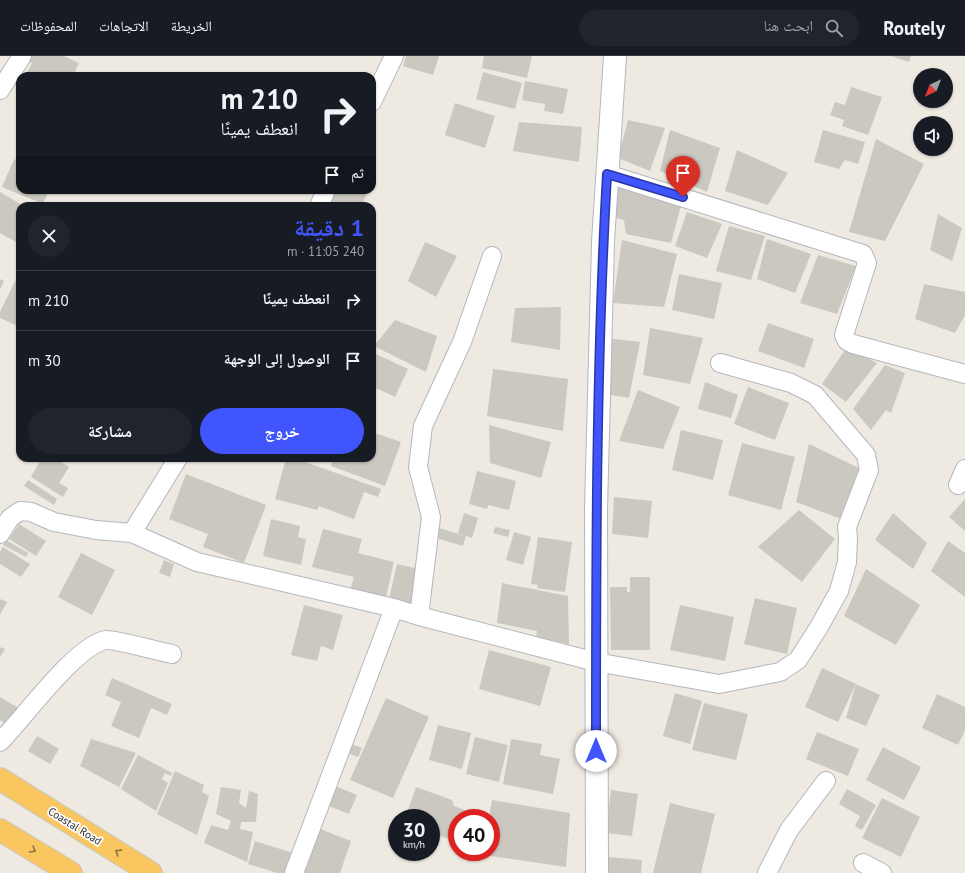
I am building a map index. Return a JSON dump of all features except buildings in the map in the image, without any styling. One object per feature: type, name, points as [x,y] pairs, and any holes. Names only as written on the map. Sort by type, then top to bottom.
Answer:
[{"type":"highway","name":"Coastal Road","points":[[0,779],[151,873]]},
{"type":"highway","points":[[0,830],[71,873]]},
{"type":"street","points":[[0,90],[22,56]]},
{"type":"street","points":[[376,94],[394,56]]},
{"type":"street","points":[[597,873],[596,509],[603,242],[615,56]]},
{"type":"street","points":[[607,174],[863,254],[867,263],[844,334],[847,340],[853,344],[965,374]]},
{"type":"street","points":[[419,616],[431,517],[418,467],[423,426],[462,342],[492,256]]},
{"type":"street","points":[[0,534],[10,518],[20,511],[31,512],[54,522],[96,530],[132,533],[197,562],[394,608],[419,616],[596,662],[719,684],[780,672],[798,660],[839,591],[847,562],[848,538],[846,527],[868,470],[866,455],[840,422],[815,395],[791,383],[720,363]]},
{"type":"street","points":[[132,533],[176,462]]},
{"type":"street","points":[[294,873],[394,608]]},
{"type":"street","points":[[0,742],[14,728],[40,696],[86,649],[107,640],[172,654]]},
{"type":"street","points":[[767,873],[789,830],[826,781]]},
{"type":"street","points":[[863,862],[882,873]]},
{"type":"route","points":[[596,751],[596,509],[603,242],[607,174],[683,197]]}]
